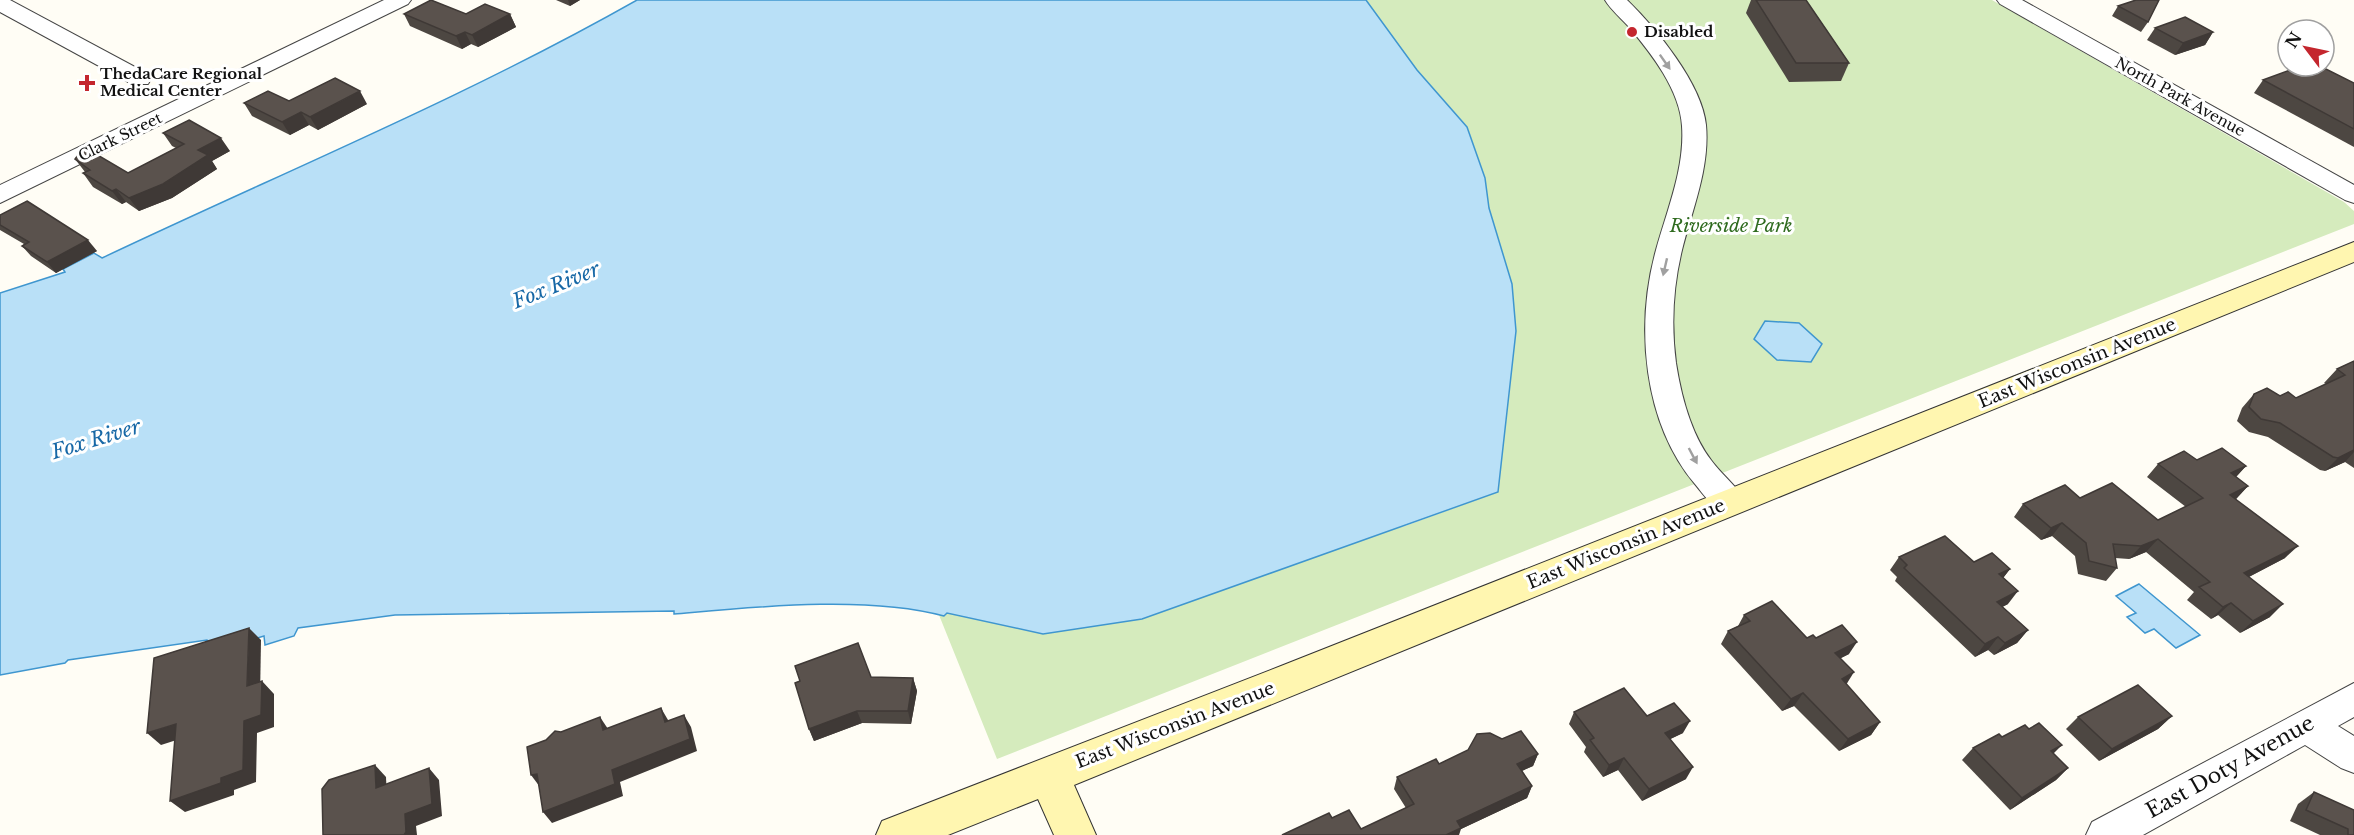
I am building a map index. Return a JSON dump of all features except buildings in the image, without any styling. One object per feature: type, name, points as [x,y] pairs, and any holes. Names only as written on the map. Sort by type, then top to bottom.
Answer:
[{"type":"main road","name":"East Wisconsin Avenue","points":[[897,835],[1295,678],[2354,251]]},
{"type":"main road","points":[[1048,774],[1075,835]]},
{"type":"street","name":"Clark Street","points":[[0,195],[401,0]]},
{"type":"street","points":[[1616,0],[1638,24],[1676,77],[1695,124],[1689,172],[1661,288],[1659,335],[1667,387],[1687,446],[1697,465],[1730,502]]},
{"type":"street","name":"North Park Avenue","points":[[2007,0],[2354,195]]},
{"type":"street","points":[[0,3],[140,80]]},
{"type":"street","name":"East Doty Avenue","points":[[2106,835],[2354,699]]},
{"type":"street","points":[[2306,726],[2354,756]]},
{"type":"green space","name":"Riverside Park","points":[[1366,0],[1992,0],[2344,202],[2354,211],[2354,224],[997,759],[939,615],[944,616],[947,613],[1405,526],[1498,492],[1512,284],[1489,208],[1485,178],[1467,126],[1417,70]]},
{"type":"water","name":"Fox River","points":[[637,0],[1366,0],[1417,70],[1467,127],[1485,178],[1489,208],[1512,284],[1516,331],[1498,492],[1142,619],[1043,634],[947,613],[944,616],[913,610],[846,604],[774,606],[674,614],[674,611],[395,615],[298,628],[294,636],[265,645],[264,636],[216,650],[207,640],[68,660],[65,663],[0,675],[0,293],[65,272],[63,269],[94,253],[102,258],[372,134],[506,70]]},
{"type":"water","points":[[1765,321],[1799,323],[1822,344],[1811,362],[1777,360],[1754,339]]},
{"type":"water","points":[[2139,584],[2200,635],[2176,648],[2154,629],[2145,633],[2127,617],[2136,613],[2116,596]]},
{"type":"place","name":"Disabled","points":[[1632,32]]},
{"type":"place","name":"ThedaCare Regional Medical Center","points":[[87,83]]}]
